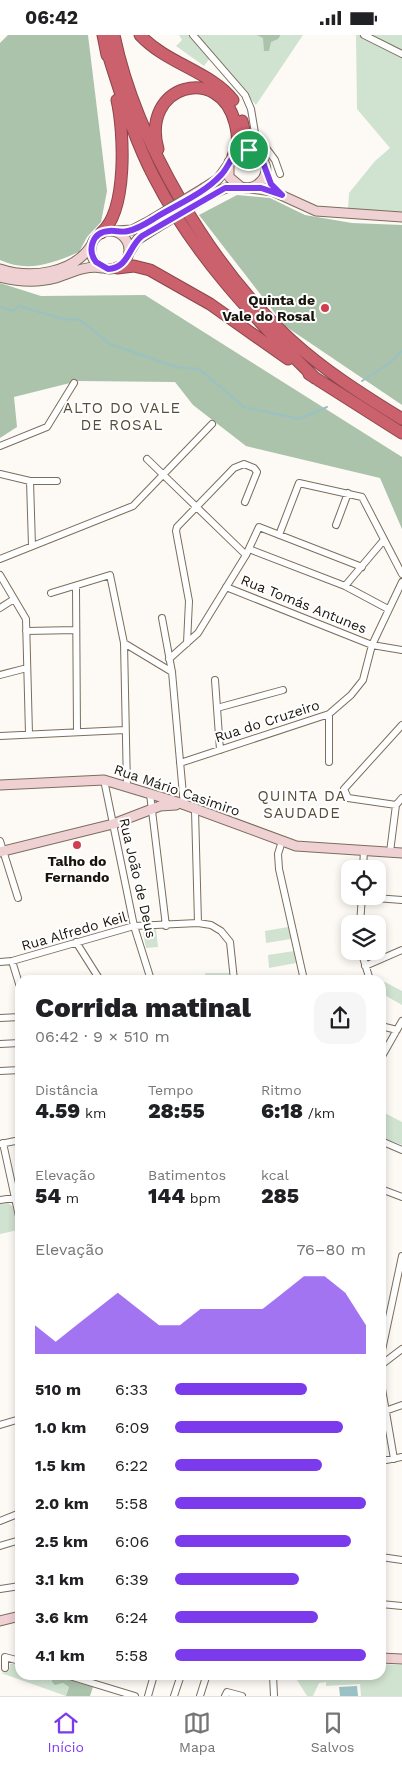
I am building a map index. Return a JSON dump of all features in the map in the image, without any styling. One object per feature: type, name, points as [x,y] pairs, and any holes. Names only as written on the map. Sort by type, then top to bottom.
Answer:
[{"type":"highway","points":[[102,233],[110,223],[115,207],[123,150],[121,117],[104,35]]},
{"type":"highway","points":[[114,35],[123,70],[144,131],[169,179],[206,240],[259,307],[318,363],[402,419]]},
{"type":"highway","points":[[140,35],[164,56],[226,92],[240,112],[248,142],[259,155]]},
{"type":"highway","points":[[106,48],[120,93],[153,175],[188,236],[245,307],[315,378]]},
{"type":"highway","points":[[169,179],[156,139],[155,121],[160,107],[166,99],[182,89],[207,90],[224,101],[232,113],[237,133],[237,146],[231,159]]},
{"type":"highway","points":[[112,268],[134,266],[145,268],[196,295],[315,378],[402,433]]},
{"type":"main road","points":[[207,192],[222,174],[231,159],[246,150],[259,155],[264,160],[271,184],[282,195]]},
{"type":"main road","points":[[231,159],[229,177],[241,187]]},
{"type":"main road","points":[[251,188],[261,182],[266,171]]},
{"type":"main road","points":[[0,277],[38,281],[87,268],[112,268],[123,263],[137,240],[153,224],[207,192],[225,188],[266,189],[282,195],[298,205],[325,213],[402,217]]},
{"type":"main road","points":[[0,269],[28,274],[54,270],[79,260],[102,233],[132,230],[153,224]]},
{"type":"main road","points":[[115,231],[125,238],[129,253]]},
{"type":"main road","points":[[92,244],[91,254],[96,262],[112,268]]},
{"type":"main road","name":"Rua Mário Casimiro","points":[[0,785],[104,780],[150,794],[301,847],[402,853]]},
{"type":"main road","points":[[2,851],[113,824],[151,809],[170,805],[184,806]]},
{"type":"main road","points":[[0,1621],[15,1617]]},
{"type":"main road","points":[[386,1658],[402,1659]]},
{"type":"street","points":[[193,35],[245,95],[252,109],[255,133],[275,160],[280,174]]},
{"type":"street","points":[[364,35],[402,54]]},
{"type":"street","points":[[0,446],[47,427],[74,383]]},
{"type":"street","points":[[0,559],[133,505],[212,424]]},
{"type":"street","points":[[147,459],[196,507],[247,552],[345,586],[388,609]]},
{"type":"street","points":[[186,643],[189,601],[176,531],[196,507],[234,468],[244,464],[254,468],[257,472],[245,502]]},
{"type":"street","points":[[0,474],[30,481],[57,481]]},
{"type":"street","points":[[30,481],[32,546]]},
{"type":"street","points":[[280,535],[299,483],[362,497],[383,541],[402,573]]},
{"type":"street","points":[[336,525],[348,493]]},
{"type":"street","points":[[169,659],[198,633],[247,552],[259,527],[362,567]]},
{"type":"street","points":[[345,586],[383,541]]},
{"type":"street","points":[[0,575],[26,619],[29,733]]},
{"type":"street","points":[[50,593],[76,587],[110,575],[124,643],[128,787]]},
{"type":"street","name":"Rua do Cruzeiro","points":[[180,763],[329,714],[351,695],[363,680],[372,645],[402,582]]},
{"type":"street","points":[[76,587],[77,732]]},
{"type":"street","name":"Rua Tomás Antunes","points":[[226,587],[372,645],[402,650]]},
{"type":"street","points":[[0,608],[14,599]]},
{"type":"street","points":[[162,618],[172,672],[184,806]]},
{"type":"street","points":[[26,631],[76,630]]},
{"type":"street","points":[[124,643],[172,672]]},
{"type":"street","points":[[0,675],[27,668]]},
{"type":"street","points":[[215,680],[220,749]]},
{"type":"street","points":[[217,708],[284,690]]},
{"type":"street","points":[[329,714],[329,762]]},
{"type":"street","points":[[396,805],[348,798],[344,789],[402,725]]},
{"type":"street","points":[[0,736],[29,733],[125,730]]},
{"type":"street","name":"Rua João de Deus","points":[[104,780],[134,926],[149,975]]},
{"type":"street","points":[[150,794],[166,926]]},
{"type":"street","points":[[390,852],[396,805],[402,798]]},
{"type":"street","points":[[195,810],[198,923]]},
{"type":"street","points":[[0,841],[18,898]]},
{"type":"street","points":[[282,841],[278,854],[279,869],[303,975]]},
{"type":"street","points":[[364,851],[364,860]]},
{"type":"street","points":[[386,899],[402,900]]},
{"type":"street","name":"Rua Alfredo Keil","points":[[0,962],[12,961],[134,926],[198,923],[211,925],[221,931],[230,942],[233,975]]},
{"type":"street","points":[[76,942],[97,975]]},
{"type":"street","points":[[365,966],[402,950]]},
{"type":"street","points":[[363,960],[368,975]]},
{"type":"street","points":[[12,961],[16,975]]},
{"type":"street","points":[[0,1018],[15,1017]]},
{"type":"street","points":[[386,1049],[402,1021]]},
{"type":"street","points":[[386,1027],[397,1030]]},
{"type":"street","points":[[0,1044],[15,1043]]},
{"type":"street","points":[[0,1071],[15,1070]]},
{"type":"street","points":[[15,1141],[1,1143],[15,1187]]},
{"type":"street","points":[[386,1143],[402,1150]]},
{"type":"street","points":[[386,1191],[402,1197]]},
{"type":"street","points":[[0,1200],[15,1198]]},
{"type":"street","points":[[386,1331],[402,1256]]},
{"type":"street","points":[[386,1361],[402,1349]]},
{"type":"street","points":[[386,1411],[402,1405]]},
{"type":"street","points":[[386,1416],[394,1459]]},
{"type":"street","points":[[0,1425],[15,1420]]},
{"type":"street","points":[[386,1460],[402,1457]]},
{"type":"street","points":[[0,1521],[15,1515]]},
{"type":"street","points":[[0,1546],[15,1541]]},
{"type":"street","points":[[386,1558],[402,1561]]},
{"type":"street","points":[[0,1589],[15,1587]]},
{"type":"street","points":[[386,1604],[402,1606]]},
{"type":"street","points":[[5,1668],[5,1657],[15,1660]]},
{"type":"street","points":[[82,1680],[135,1696]]},
{"type":"street","points":[[148,1696],[153,1680]]},
{"type":"street","points":[[174,1696],[179,1680]]},
{"type":"street","points":[[200,1696],[205,1680]]},
{"type":"street","points":[[273,1680],[274,1696]]},
{"type":"street","points":[[225,1696],[227,1692],[242,1696]]},
{"type":"green space","points":[[8,35],[88,35],[107,191],[101,222],[87,237],[79,252],[60,260],[40,265],[20,266],[0,260],[0,43]]},
{"type":"green space","points":[[179,35],[189,35],[210,58],[204,66],[176,46],[182,40]]},
{"type":"green space","points":[[196,35],[303,35],[256,105]]},
{"type":"green space","points":[[257,35],[280,36],[271,42],[269,51],[264,51],[263,38]]},
{"type":"green space","points":[[356,35],[402,35],[402,212],[348,209],[349,193],[375,161],[390,148],[357,109]]},
{"type":"green space","points":[[237,195],[270,198],[305,215],[352,223],[402,225],[402,405],[285,326],[199,215]]},
{"type":"green space","points":[[0,283],[41,296],[145,295],[402,457],[402,529],[380,478],[246,446],[193,405],[175,382],[78,381],[14,397],[17,427],[0,438]]},
{"type":"green space","points":[[288,927],[291,939],[266,943],[265,931]]},
{"type":"green space","points":[[156,929],[158,947],[146,948],[143,932]]},
{"type":"green space","points":[[294,951],[296,963],[269,968],[268,955]]},
{"type":"green space","points":[[205,973],[229,973],[229,975],[205,975]]},
{"type":"green space","points":[[386,983],[402,991],[402,1005],[386,996]]},
{"type":"green space","points":[[386,1114],[402,1122],[402,1145],[386,1139]]},
{"type":"green space","points":[[8,1203],[13,1207],[15,1231],[0,1234],[0,1204]]},
{"type":"green space","points":[[15,1663],[15,1678],[1,1673],[9,1671],[10,1664]]},
{"type":"green space","points":[[386,1664],[402,1665],[402,1696],[361,1696],[360,1684],[326,1686],[326,1682],[319,1683],[313,1696],[307,1696],[297,1680],[386,1680]]},
{"type":"green space","points":[[21,1680],[53,1680],[52,1682],[55,1684],[63,1683],[69,1687],[66,1696]]},
{"type":"green space","points":[[52,1680],[69,1680],[93,1687],[90,1696],[66,1696],[69,1687],[63,1683],[55,1685]]},
{"type":"water","points":[[357,1686],[358,1696],[340,1696],[339,1687]]},
{"type":"waterway","points":[[0,307],[13,311],[19,306],[64,319],[80,320],[110,344],[176,367],[199,369],[244,407],[299,419],[327,407]]},
{"type":"waterway","points":[[362,381],[390,363],[402,351]]},
{"type":"place","name":"Quinta de Vale do Rosal","points":[[325,308]]},
{"type":"place","name":"Talho do Fernando","points":[[77,845]]},
{"type":"district","name":"ALTO DO VALE DE ROSAL","points":[[122,416]]},
{"type":"district","name":"QUINTA DA SAUDADE","points":[[302,804]]},
{"type":"route","points":[[249,150],[264,160],[267,176],[271,184],[282,195],[261,188],[232,187],[219,190],[142,236],[135,242],[128,257],[120,266],[108,269],[99,265],[93,258],[91,249],[95,237],[106,231],[126,232],[137,228],[218,179],[233,156],[238,152],[249,150]]}]
